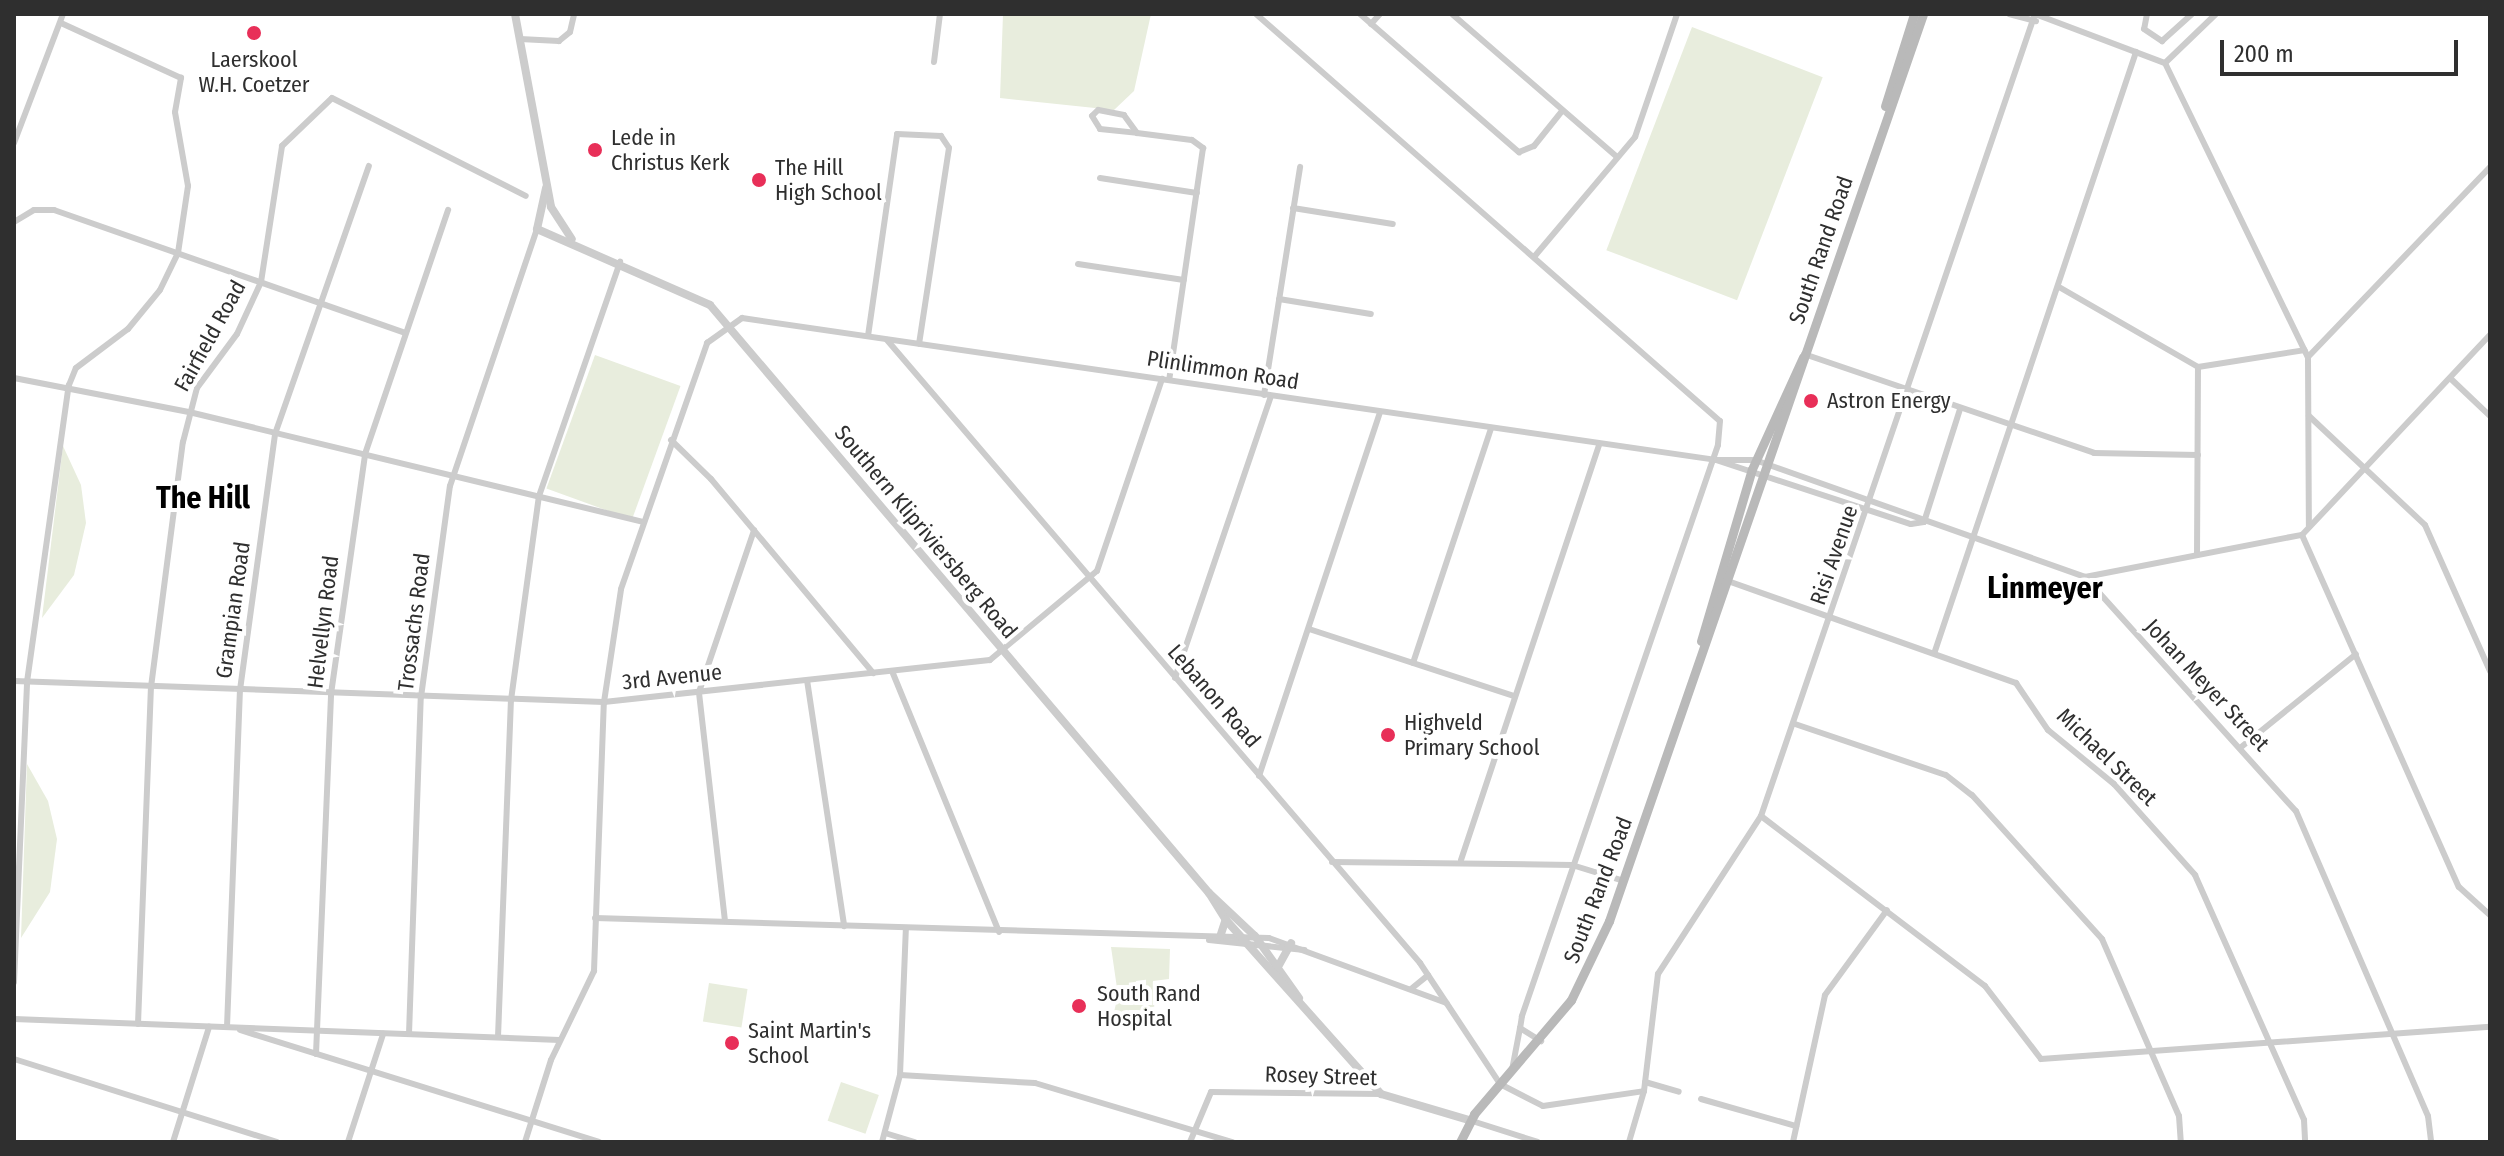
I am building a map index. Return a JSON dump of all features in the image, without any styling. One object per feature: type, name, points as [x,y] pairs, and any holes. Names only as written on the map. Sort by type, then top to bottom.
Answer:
[{"type":"main road","name":"South Rand Road","points":[[1873,154],[1914,14]]},
{"type":"main road","name":"South Rand Road","points":[[1460,1142],[1469,1120],[1541,1041],[1582,982],[1624,881],[1766,477],[1804,356],[1923,14]]},
{"type":"main road","name":"South Rand Road","points":[[1690,687],[1717,578],[1755,460],[1804,356]]},
{"type":"street","points":[[14,143],[63,14]]},
{"type":"street","name":"Southern Klipriviersberg Road","points":[[515,14],[546,188],[556,223],[579,244]]},
{"type":"street","points":[[520,39],[559,41],[570,32],[574,14]]},
{"type":"street","points":[[934,62],[940,14]]},
{"type":"street","points":[[1256,14],[1715,412],[1720,432],[1713,460],[1572,865],[1520,1028],[1511,1073]]},
{"type":"street","points":[[1360,14],[1519,152],[1534,146],[1562,111]]},
{"type":"street","points":[[1371,24],[1380,14]]},
{"type":"street","points":[[1452,14],[1617,157]]},
{"type":"street","points":[[1534,257],[1635,137],[1677,14]]},
{"type":"street","points":[[2009,14],[2044,21],[2165,63],[2306,353],[2309,526]]},
{"type":"street","points":[[2147,14],[2144,29],[2162,41],[2192,14]]},
{"type":"street","points":[[2165,63],[2216,14]]},
{"type":"street","name":"Risi Avenue","points":[[1629,1142],[1644,1091],[1658,974],[1761,816],[1909,392],[2034,18]]},
{"type":"street","points":[[14,982],[27,682],[69,385],[76,368],[146,308],[178,253],[188,186],[175,112],[181,78],[61,23]]},
{"type":"street","points":[[1935,651],[2136,52]]},
{"type":"street","name":"Fairfield Road","points":[[138,1024],[151,687],[189,412],[261,282],[282,146],[330,98],[526,196]]},
{"type":"street","points":[[1005,653],[1091,580],[1166,379],[1203,155],[1200,142],[1100,129],[1092,116],[1098,110],[1124,115],[1137,133]]},
{"type":"street","points":[[868,336],[897,134],[941,136],[949,148],[919,344]]},
{"type":"street","name":"Grampian Road","points":[[230,1028],[240,690],[275,434],[369,166]]},
{"type":"street","points":[[1175,678],[1268,396],[1279,299],[1300,167]]},
{"type":"street","points":[[2059,287],[2198,367],[2306,353],[2490,167]]},
{"type":"street","points":[[1100,178],[1197,193]]},
{"type":"street","name":"Southern Klipriviersberg Road","points":[[546,188],[537,229],[579,244],[700,298],[727,326],[1209,893],[1226,920],[1299,998],[1381,1094]]},
{"type":"street","points":[[1293,208],[1393,224]]},
{"type":"street","points":[[14,222],[34,210],[54,210],[405,333]]},
{"type":"street","name":"Helvellyn Road","points":[[316,1054],[331,694],[365,454],[448,210]]},
{"type":"street","name":"Trossachs Road","points":[[409,1034],[421,697],[452,477],[537,229]]},
{"type":"street","points":[[498,1037],[511,700],[539,496],[620,262]]},
{"type":"street","points":[[1078,264],[1184,280]]},
{"type":"street","points":[[1279,299],[1371,314]]},
{"type":"street","name":"Plinlimmon Road","points":[[727,326],[751,318],[1599,445],[1713,460],[1755,460]]},
{"type":"street","points":[[525,1142],[560,1040],[594,975],[604,702],[616,607],[671,440],[707,343],[727,326]]},
{"type":"street","points":[[2085,577],[2302,535],[2490,335]]},
{"type":"street","name":"Lebanon Road","points":[[887,340],[1428,975],[1500,1084]]},
{"type":"street","points":[[1804,356],[2094,453],[2198,455]]},
{"type":"street","points":[[2197,555],[2198,367]]},
{"type":"street","points":[[14,378],[69,385],[189,412],[643,522]]},
{"type":"street","points":[[2450,378],[2490,416]]},
{"type":"street","points":[[1924,522],[1960,409]]},
{"type":"street","points":[[1259,776],[1380,413]]},
{"type":"street","points":[[2309,416],[2425,525],[2490,671]]},
{"type":"street","points":[[1413,663],[1491,429]]},
{"type":"street","points":[[671,440],[754,530],[873,673]]},
{"type":"street","points":[[1461,860],[1599,445]]},
{"type":"street","name":"Plinlimmon Road","points":[[1713,460],[1868,509],[1924,522]]},
{"type":"street","name":"Johan Meyer Street","points":[[1755,460],[1872,498],[1924,522],[2085,577],[2296,811],[2388,1033],[2430,1121],[2431,1142]]},
{"type":"street","points":[[725,921],[699,692],[754,530]]},
{"type":"street","points":[[2302,535],[2459,887],[2490,915]]},
{"type":"street","name":"Michael Street","points":[[1717,578],[1935,651],[2016,683],[2048,730],[2114,784],[2189,866],[2304,1120],[2305,1142]]},
{"type":"street","points":[[1309,629],[1514,696]]},
{"type":"street","name":"3rd Avenue","points":[[14,681],[604,702],[892,671],[1005,653]]},
{"type":"street","points":[[2240,748],[2356,654]]},
{"type":"street","points":[[892,671],[999,932]]},
{"type":"street","points":[[807,680],[844,926]]},
{"type":"street","points":[[1795,724],[1946,775],[1972,795],[2102,939],[2181,1120],[2181,1142]]},
{"type":"street","points":[[1761,816],[1985,986],[2035,1056],[2055,1060],[2490,1027]]},
{"type":"street","points":[[1332,862],[1461,860],[1572,865],[1624,881]]},
{"type":"street","name":"Southern Klipriviersberg Road","points":[[1209,893],[1229,908],[1255,936],[1279,965],[1299,998]]},
{"type":"street","points":[[1220,937],[1229,908]]},
{"type":"street","points":[[1793,1142],[1825,995],[1887,910]]},
{"type":"street","points":[[595,918],[1290,945]]},
{"type":"street","points":[[882,1142],[900,1075],[906,928]]},
{"type":"street","points":[[1209,940],[1255,936],[1290,945],[1449,1004]]},
{"type":"street","points":[[1279,965],[1290,945]]},
{"type":"street","points":[[1411,989],[1428,975]]},
{"type":"street","points":[[14,1019],[560,1040]]},
{"type":"street","points":[[173,1142],[209,1027]]},
{"type":"street","points":[[230,1028],[599,1142]]},
{"type":"street","points":[[1520,1028],[1541,1041]]},
{"type":"street","points":[[348,1142],[383,1034]]},
{"type":"street","points":[[14,1059],[277,1142]]},
{"type":"street","points":[[900,1075],[1035,1083],[1232,1142]]},
{"type":"street","points":[[1645,1082],[1679,1092]]},
{"type":"street","points":[[1500,1084],[1543,1106],[1644,1091]]},
{"type":"street","name":"Rosey Street","points":[[1193,1131],[1201,1107],[1217,1091],[1381,1094],[1538,1142]]},
{"type":"street","points":[[1701,1099],[1796,1126]]},
{"type":"street","points":[[1190,1142],[1193,1131]]},
{"type":"street","points":[[885,1133],[915,1142]]},
{"type":"green space","points":[[1003,14],[1151,14],[1134,91],[1114,110],[1000,98]]},
{"type":"green space","points":[[1692,27],[1823,77],[1737,300],[1606,250]]},
{"type":"green space","points":[[595,355],[681,386],[632,520],[546,488]]},
{"type":"green space","points":[[63,446],[81,485],[86,523],[74,575],[42,618]]},
{"type":"green space","points":[[27,764],[48,801],[57,839],[50,892],[21,938]]},
{"type":"green space","points":[[1111,947],[1170,949],[1169,979],[1153,981],[1155,1021],[1145,1026],[1111,1025],[1118,995]]},
{"type":"green space","points":[[709,983],[748,989],[741,1028],[703,1022]]},
{"type":"green space","points":[[841,1082],[879,1095],[865,1134],[828,1121]]},
{"type":"place","name":"Laerskool W.H. Coetzer","points":[[254,33]]},
{"type":"place","name":"Lede in Christus Kerk","points":[[595,150]]},
{"type":"place","name":"The Hill High School","points":[[759,180]]},
{"type":"place","name":"Astron Energy","points":[[1811,401]]},
{"type":"place","name":"Highveld Primary School","points":[[1388,735]]},
{"type":"place","name":"South Rand Hospital","points":[[1079,1006]]},
{"type":"place","name":"Saint Martin's School","points":[[732,1043]]},
{"type":"district","name":"The Hill","points":[[203,498]]},
{"type":"district","name":"Linmeyer","points":[[2045,588]]}]
